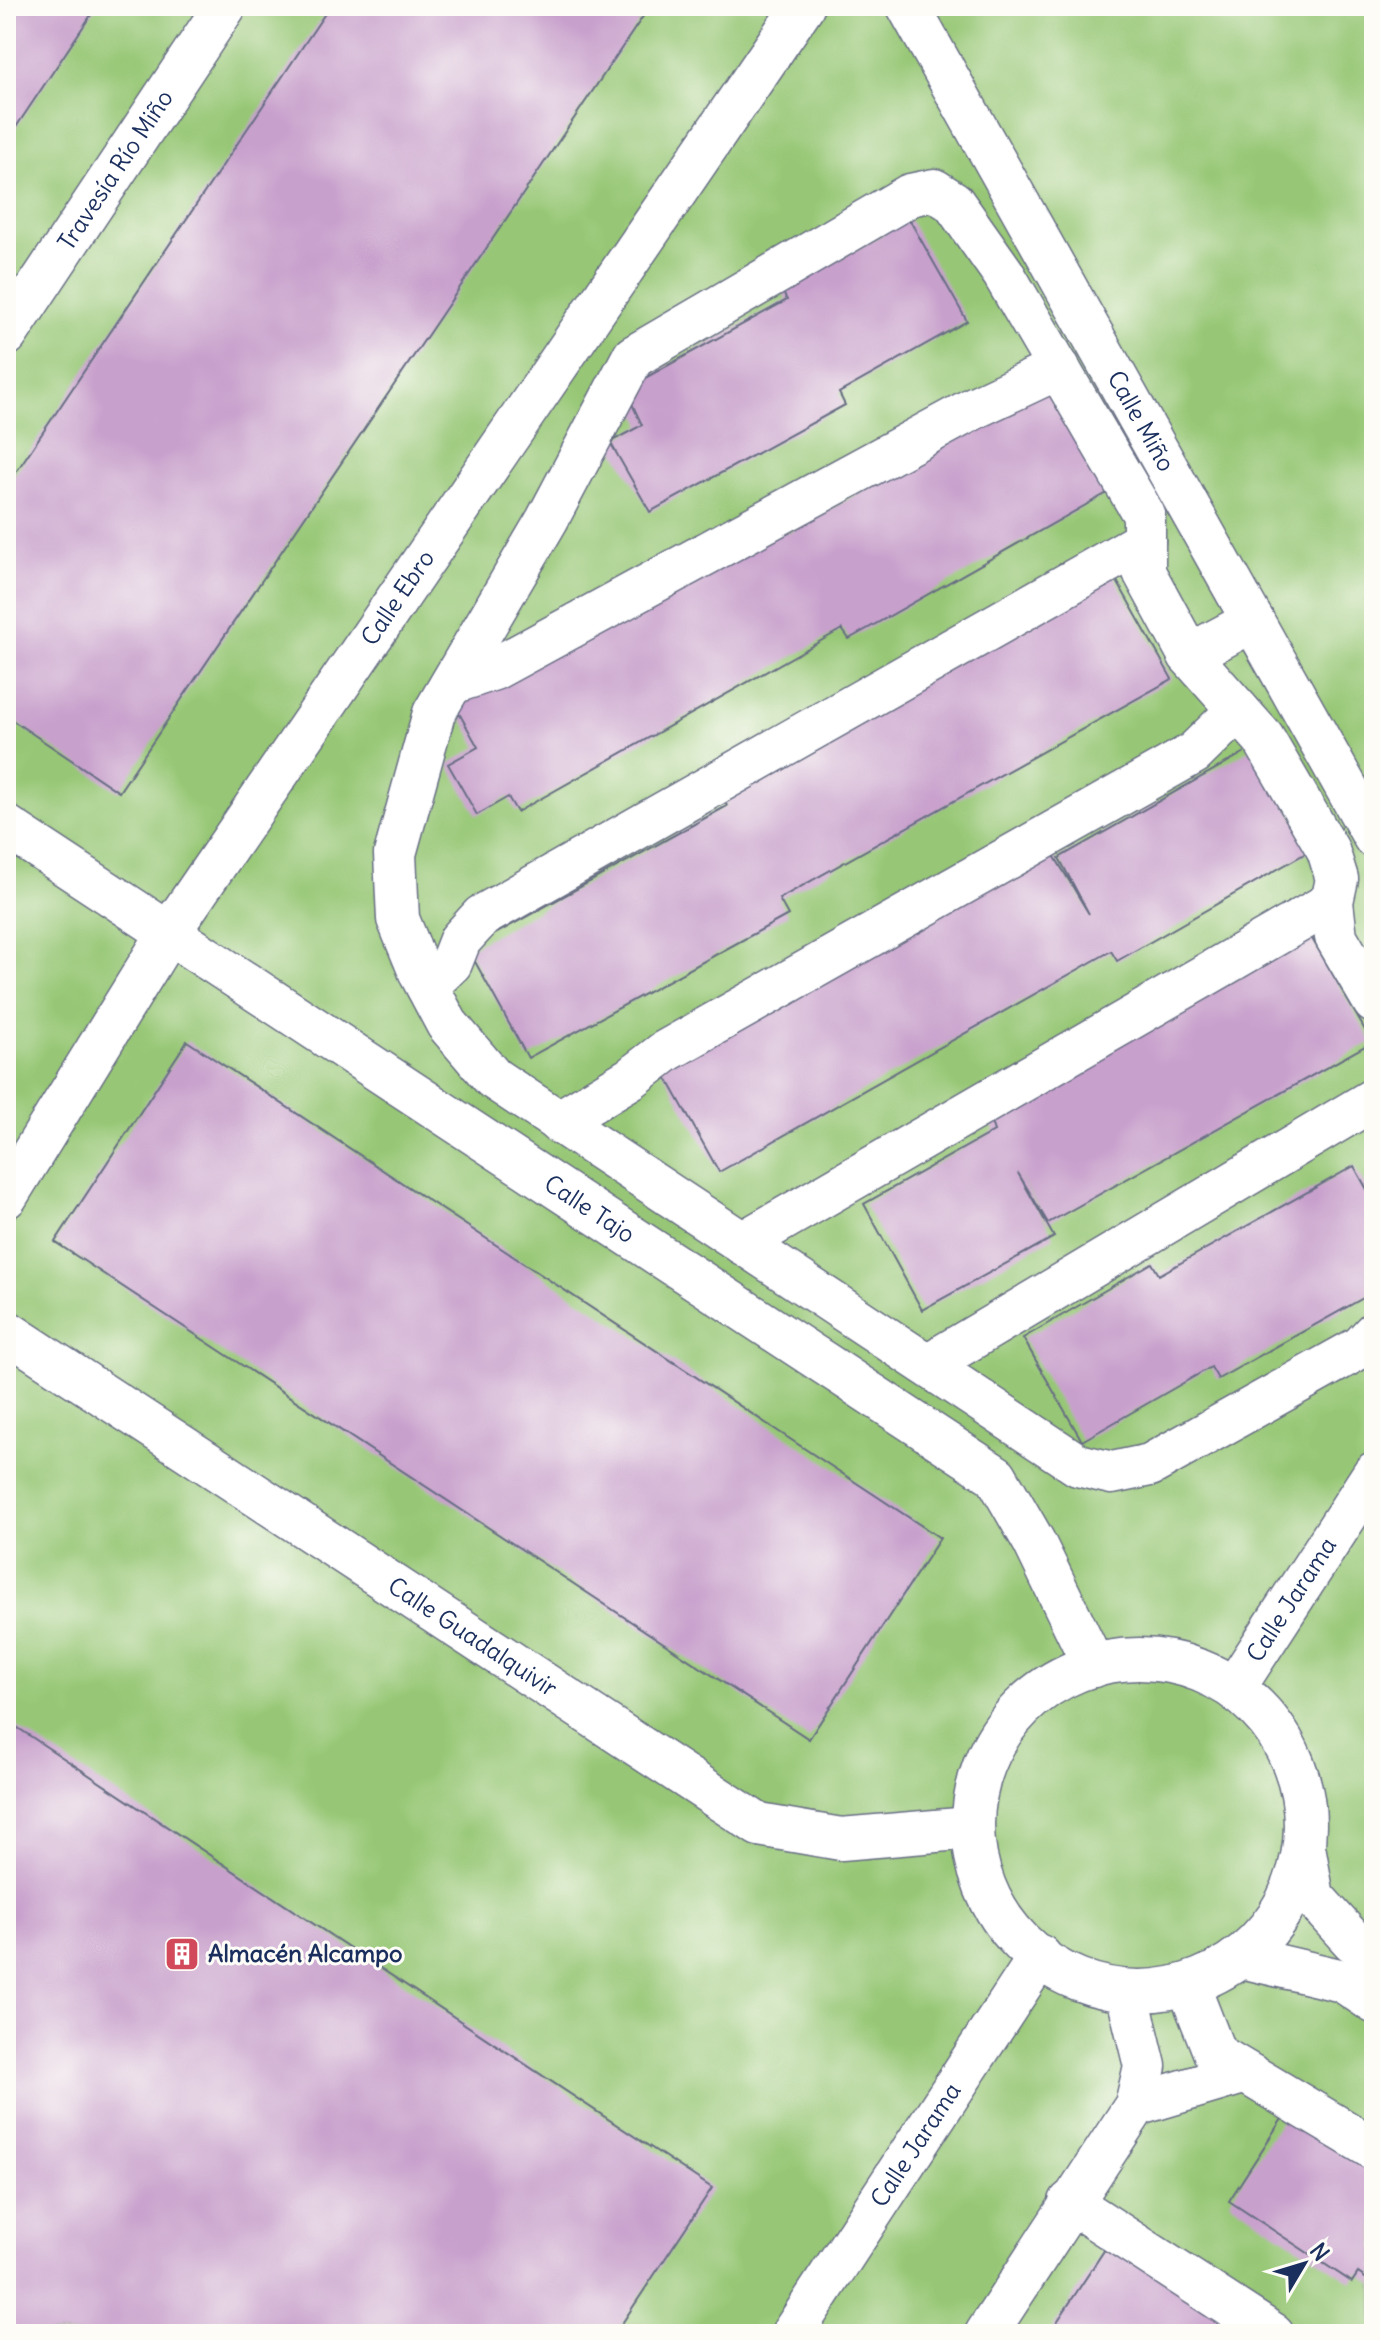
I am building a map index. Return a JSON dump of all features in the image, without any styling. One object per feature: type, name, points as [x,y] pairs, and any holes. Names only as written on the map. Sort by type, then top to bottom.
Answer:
[{"type":"street","name":"Travesía Río Miño","points":[[6,335],[225,6]]},
{"type":"street","name":"Calle Ebro","points":[[6,1197],[168,934],[803,6]]},
{"type":"street","name":"Calle Miño","points":[[908,6],[1374,837]]},
{"type":"street","points":[[1374,1002],[1336,937],[1332,902],[1337,879],[1328,850],[1263,738],[1189,655],[1144,572],[1144,515],[1003,273],[953,202],[934,190],[910,195],[633,357],[547,520],[434,713],[395,854],[398,919],[427,986],[447,1024],[493,1078],[1078,1465],[1112,1473],[1150,1465],[1179,1452],[1361,1347],[1374,1333]]},
{"type":"street","points":[[452,683],[494,669],[976,407],[1059,368]]},
{"type":"street","points":[[427,986],[451,963],[460,940],[482,916],[1144,541]]},
{"type":"street","points":[[1189,655],[1253,621]]},
{"type":"street","points":[[558,1122],[631,1078],[666,1051],[1194,753],[1238,710]]},
{"type":"street","name":"Calle Tajo","points":[[6,826],[996,1476],[1034,1542],[1094,1666]]},
{"type":"street","points":[[742,1243],[1332,902]]},
{"type":"street","points":[[929,1364],[1374,1099]]},
{"type":"street","name":"Calle Guadalquivir","points":[[6,1331],[759,1825],[841,1839],[971,1828]]},
{"type":"street","name":"Calle Jarama","points":[[1235,1687],[1374,1473]]},
{"type":"street","points":[[1305,1850],[1286,1902],[1272,1926],[1242,1957],[1188,1985],[1127,1992],[1068,1976],[1017,1940],[984,1889],[971,1828],[981,1767],[1012,1715],[1060,1677],[1118,1658],[1179,1662],[1235,1687],[1278,1732],[1302,1788],[1305,1850],[1313,1897],[1353,1941],[1374,1955]]},
{"type":"street","name":"Calle Jarama","points":[[792,2334],[1040,1956]]},
{"type":"street","points":[[1242,1957],[1343,1981],[1374,2002]]},
{"type":"street","points":[[1188,1985],[1215,2054],[1374,2149]]},
{"type":"street","points":[[986,2334],[1136,2105],[1145,2066],[1127,1992]]},
{"type":"street","points":[[1136,2105],[1243,2073]]},
{"type":"street","points":[[1070,2202],[1273,2334]]},
{"type":"green space","points":[[6,6],[1374,6],[1374,2334],[6,2334]]},
{"type":"building","points":[[6,6],[97,6],[6,142]]},
{"type":"building","points":[[330,6],[650,6],[119,792],[6,716],[6,487]]},
{"type":"building","points":[[909,219],[967,321],[839,393],[845,405],[650,512],[610,442],[642,425],[625,389],[787,300],[782,291]]},
{"type":"building","points":[[1046,387],[1107,493],[849,639],[842,629],[517,812],[508,797],[477,815],[448,764],[478,747],[455,706],[781,521],[788,533]]},
{"type":"building","points":[[1113,574],[1172,679],[779,899],[788,915],[528,1058],[468,949],[727,806],[721,794]]},
{"type":"building","points":[[1254,747],[1313,849],[1117,961],[1111,951],[719,1172],[660,1066],[1049,847],[1089,914],[1059,858]]},
{"type":"building","points":[[1311,937],[1372,1042],[1048,1223],[1018,1173],[1054,1237],[922,1310],[864,1204],[994,1131],[989,1117]]},
{"type":"building","points":[[187,1041],[940,1538],[809,1739],[55,1242]]},
{"type":"building","points":[[1354,1166],[1374,1202],[1374,1260],[1368,1263],[1374,1274],[1374,1292],[1218,1379],[1211,1367],[1082,1441],[1023,1338],[1152,1263],[1159,1275]]},
{"type":"building","name":"Almacén Alcampo","points":[[6,1720],[712,2188],[615,2334],[6,2334]]},
{"type":"building","points":[[1289,2108],[1374,2164],[1374,2284],[1358,2273],[1352,2282],[1229,2201]]},
{"type":"building","points":[[1115,2234],[1266,2334],[1061,2334],[1053,2328]]},
{"type":"place","name":"Almacén Alcampo","points":[[182,1954]]}]
